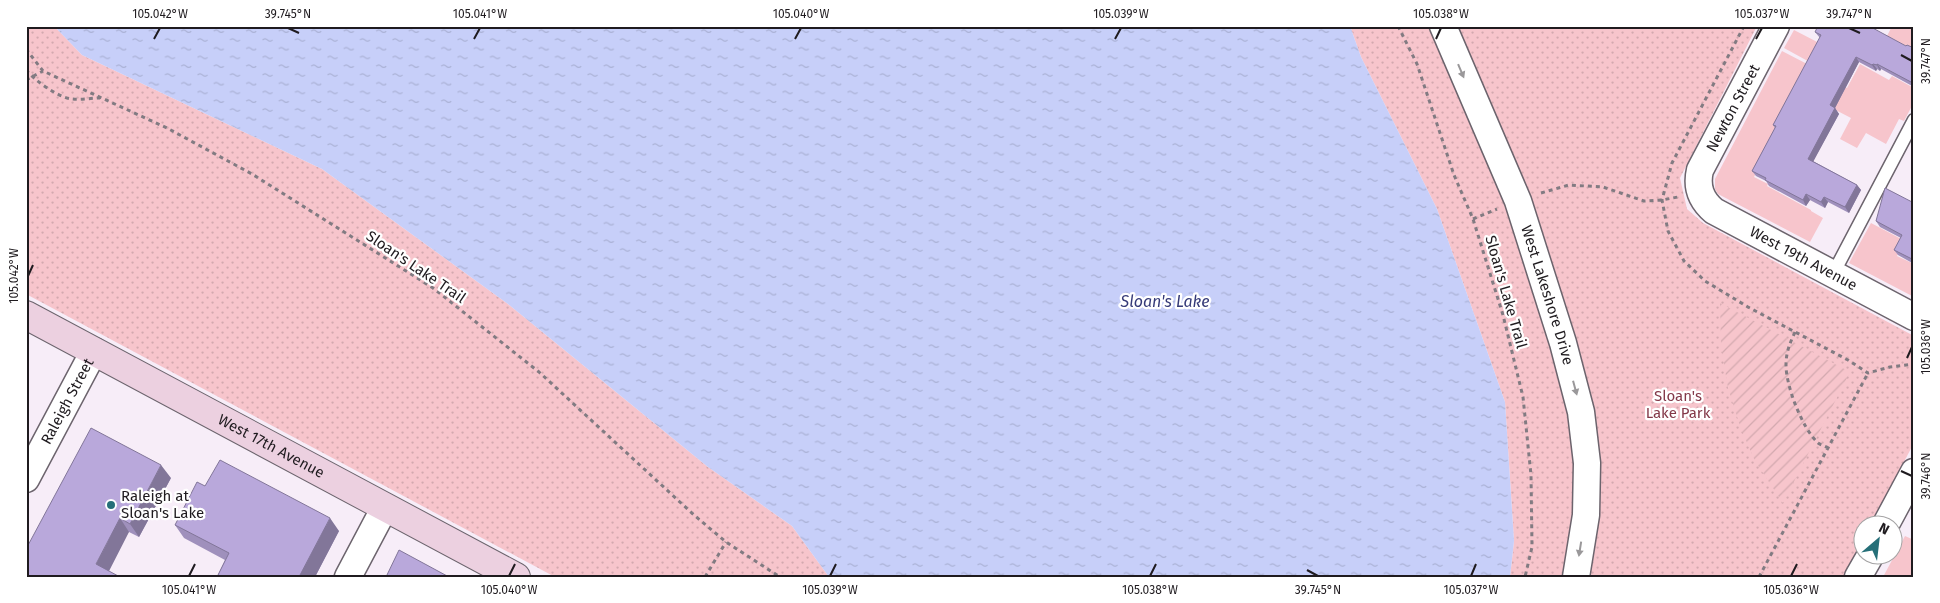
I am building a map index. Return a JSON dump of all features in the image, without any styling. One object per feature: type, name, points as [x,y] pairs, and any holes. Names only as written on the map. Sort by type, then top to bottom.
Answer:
[{"type":"street","name":"West Lakeshore Drive","points":[[1443,26],[1518,201],[1563,343],[1581,412],[1587,463],[1586,515],[1576,577]]},
{"type":"street","name":"Newton Street","points":[[1700,191],[1698,182],[1700,170],[1776,26]]},
{"type":"street","name":"West 19th Avenue","points":[[1700,191],[1706,203],[1714,211],[1914,317]]},
{"type":"street","name":"West 17th Avenue","points":[[26,315],[516,577]]},
{"type":"street","name":"Raleigh Street","points":[[26,479],[94,351]]},
{"type":"street","points":[[1890,516],[1914,472]]},
{"type":"street","points":[[348,577],[385,507]]},
{"type":"street","points":[[1858,577],[1864,566]]},
{"type":"lane","points":[[1833,274],[1914,120]]},
{"type":"path","name":"Sloan's Lake Trail","points":[[1398,26],[1417,64],[1454,175],[1472,219],[1503,315],[1523,397],[1531,475],[1532,547],[1525,577]]},
{"type":"path","points":[[1744,26],[1672,163],[1662,200],[1668,231],[1684,260],[1705,281],[1868,373]]},
{"type":"path","name":"Sloan's Lake Trail","points":[[26,49],[43,71],[167,128],[252,174],[433,288],[539,372],[694,515],[726,542],[780,577]]},
{"type":"path","points":[[26,70],[32,77],[71,99],[101,98]]},
{"type":"path","points":[[26,80],[43,71]]},
{"type":"path","points":[[1472,219],[1569,184],[1603,187],[1644,201],[1662,200]]},
{"type":"path","points":[[1795,332],[1788,346],[1786,364],[1788,384],[1810,432],[1818,443],[1828,448]]},
{"type":"path","points":[[1759,577],[1868,373],[1890,367],[1914,364]]},
{"type":"path","points":[[705,577],[726,542]]},
{"type":"green space","points":[[26,26],[54,26],[82,55],[322,169],[508,304],[708,467],[792,526],[829,577],[555,577],[26,294]]},
{"type":"green space","name":"Sloan's Lake Park","points":[[1350,26],[1757,26],[1680,178],[1687,209],[1703,223],[1914,336],[1914,443],[1875,516],[1852,516],[1852,559],[1843,577],[1510,577],[1514,541],[1505,402],[1437,209],[1361,57]]},
{"type":"green space","points":[[1892,26],[1914,26],[1914,50],[1887,36]]},
{"type":"green space","points":[[1794,30],[1825,46],[1815,65],[1784,48]]},
{"type":"green space","points":[[1782,51],[1809,65],[1754,177],[1823,218],[1810,242],[1718,194],[1715,189],[1715,179]]},
{"type":"green space","points":[[1860,64],[1889,80],[1892,76],[1914,88],[1914,102],[1904,121],[1899,119],[1886,144],[1866,133],[1857,148],[1840,139],[1851,118],[1826,105],[1838,83],[1847,88]]},
{"type":"green space","points":[[1871,223],[1905,241],[1897,256],[1914,264],[1914,297],[1849,263]]},
{"type":"green space","points":[[1720,303],[1850,372],[1783,503],[1755,461],[1741,429],[1728,388],[1721,346]]},
{"type":"green space","points":[[1905,536],[1914,540],[1914,577],[1883,577],[1889,566],[1902,566],[1902,542]]},
{"type":"water","name":"Sloan's Lake","points":[[54,26],[1350,26],[1361,57],[1437,209],[1505,402],[1514,541],[1510,577],[829,577],[792,526],[708,467],[508,304],[322,169],[82,55]]},
{"type":"building","points":[[1818,26],[1869,26],[1906,46],[1914,48],[1914,77],[1911,82],[1877,64],[1872,65],[1856,57],[1830,105],[1835,108],[1808,159],[1857,185],[1845,207],[1824,197],[1821,202],[1806,194],[1803,200],[1752,171],[1776,126],[1773,125],[1821,35],[1815,32]]},
{"type":"building","points":[[1885,188],[1914,203],[1914,260],[1894,250],[1902,235],[1876,221]]},
{"type":"building","name":"Raleigh at Sloan's Lake","points":[[91,428],[161,465],[130,524],[120,518],[96,564],[120,577],[26,577],[26,549]]},
{"type":"building","name":"Raleigh at Sloan's Lake","points":[[220,460],[330,518],[299,577],[217,577],[229,553],[175,525],[197,482],[205,486]]},
{"type":"building","points":[[399,550],[449,577],[386,577]]},
{"type":"place","name":"Raleigh at Sloan's Lake","points":[[111,505]]}]
